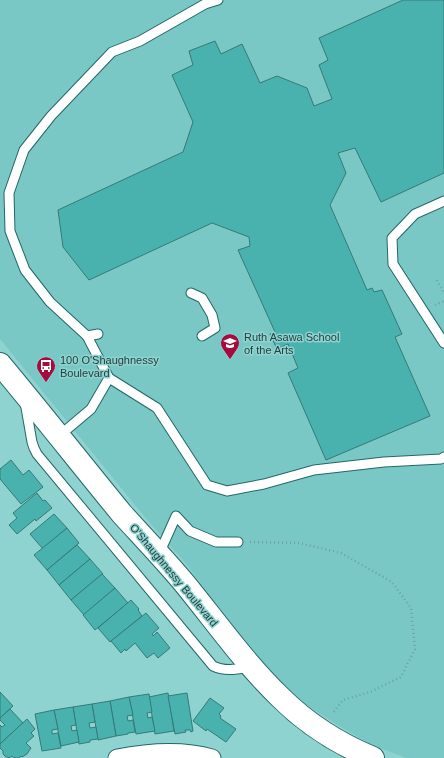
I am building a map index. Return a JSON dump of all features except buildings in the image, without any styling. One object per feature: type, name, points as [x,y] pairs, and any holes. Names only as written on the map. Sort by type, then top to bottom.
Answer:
[{"type":"main road","name":"O'Shaughnessy Boulevard","points":[[0,364],[123,514],[185,584],[252,667],[280,698],[310,722],[344,744],[373,758]]},
{"type":"street","points":[[117,758],[154,752],[182,753],[212,758]]},
{"type":"lane","points":[[218,0],[205,4],[140,41],[112,52],[51,116],[24,150],[9,193],[10,231],[25,270],[50,302],[87,336],[109,378],[157,408],[207,485],[227,491],[264,484],[314,470],[384,462],[443,459]]},
{"type":"lane","points":[[444,201],[415,214],[392,238],[393,264],[444,342]]},
{"type":"lane","points":[[191,293],[202,298],[212,315],[215,328],[202,336]]},
{"type":"lane","points":[[87,336],[98,334]]},
{"type":"lane","points":[[58,436],[91,409],[109,378]]},
{"type":"lane","points":[[22,391],[32,442],[37,454],[213,666],[224,670],[252,667]]},
{"type":"lane","points":[[159,554],[176,516],[190,531],[216,542],[238,542]]},
{"type":"path","points":[[437,280],[444,293]]},
{"type":"path","points":[[238,542],[298,542],[342,553],[392,582],[412,608],[415,650],[401,677],[370,692],[343,700],[331,715]]},
{"type":"shaded area","name":"Ruth Asawa School of the Arts","points":[[0,0],[444,0],[444,758],[406,758],[372,745],[305,704],[273,675],[242,638],[187,565],[143,515],[0,339]]},
{"type":"place","name":"Ruth Asawa School of the Arts","points":[[230,360]]},
{"type":"place","name":"100 O'Shaughnessy Boulevard","points":[[46,383]]}]
